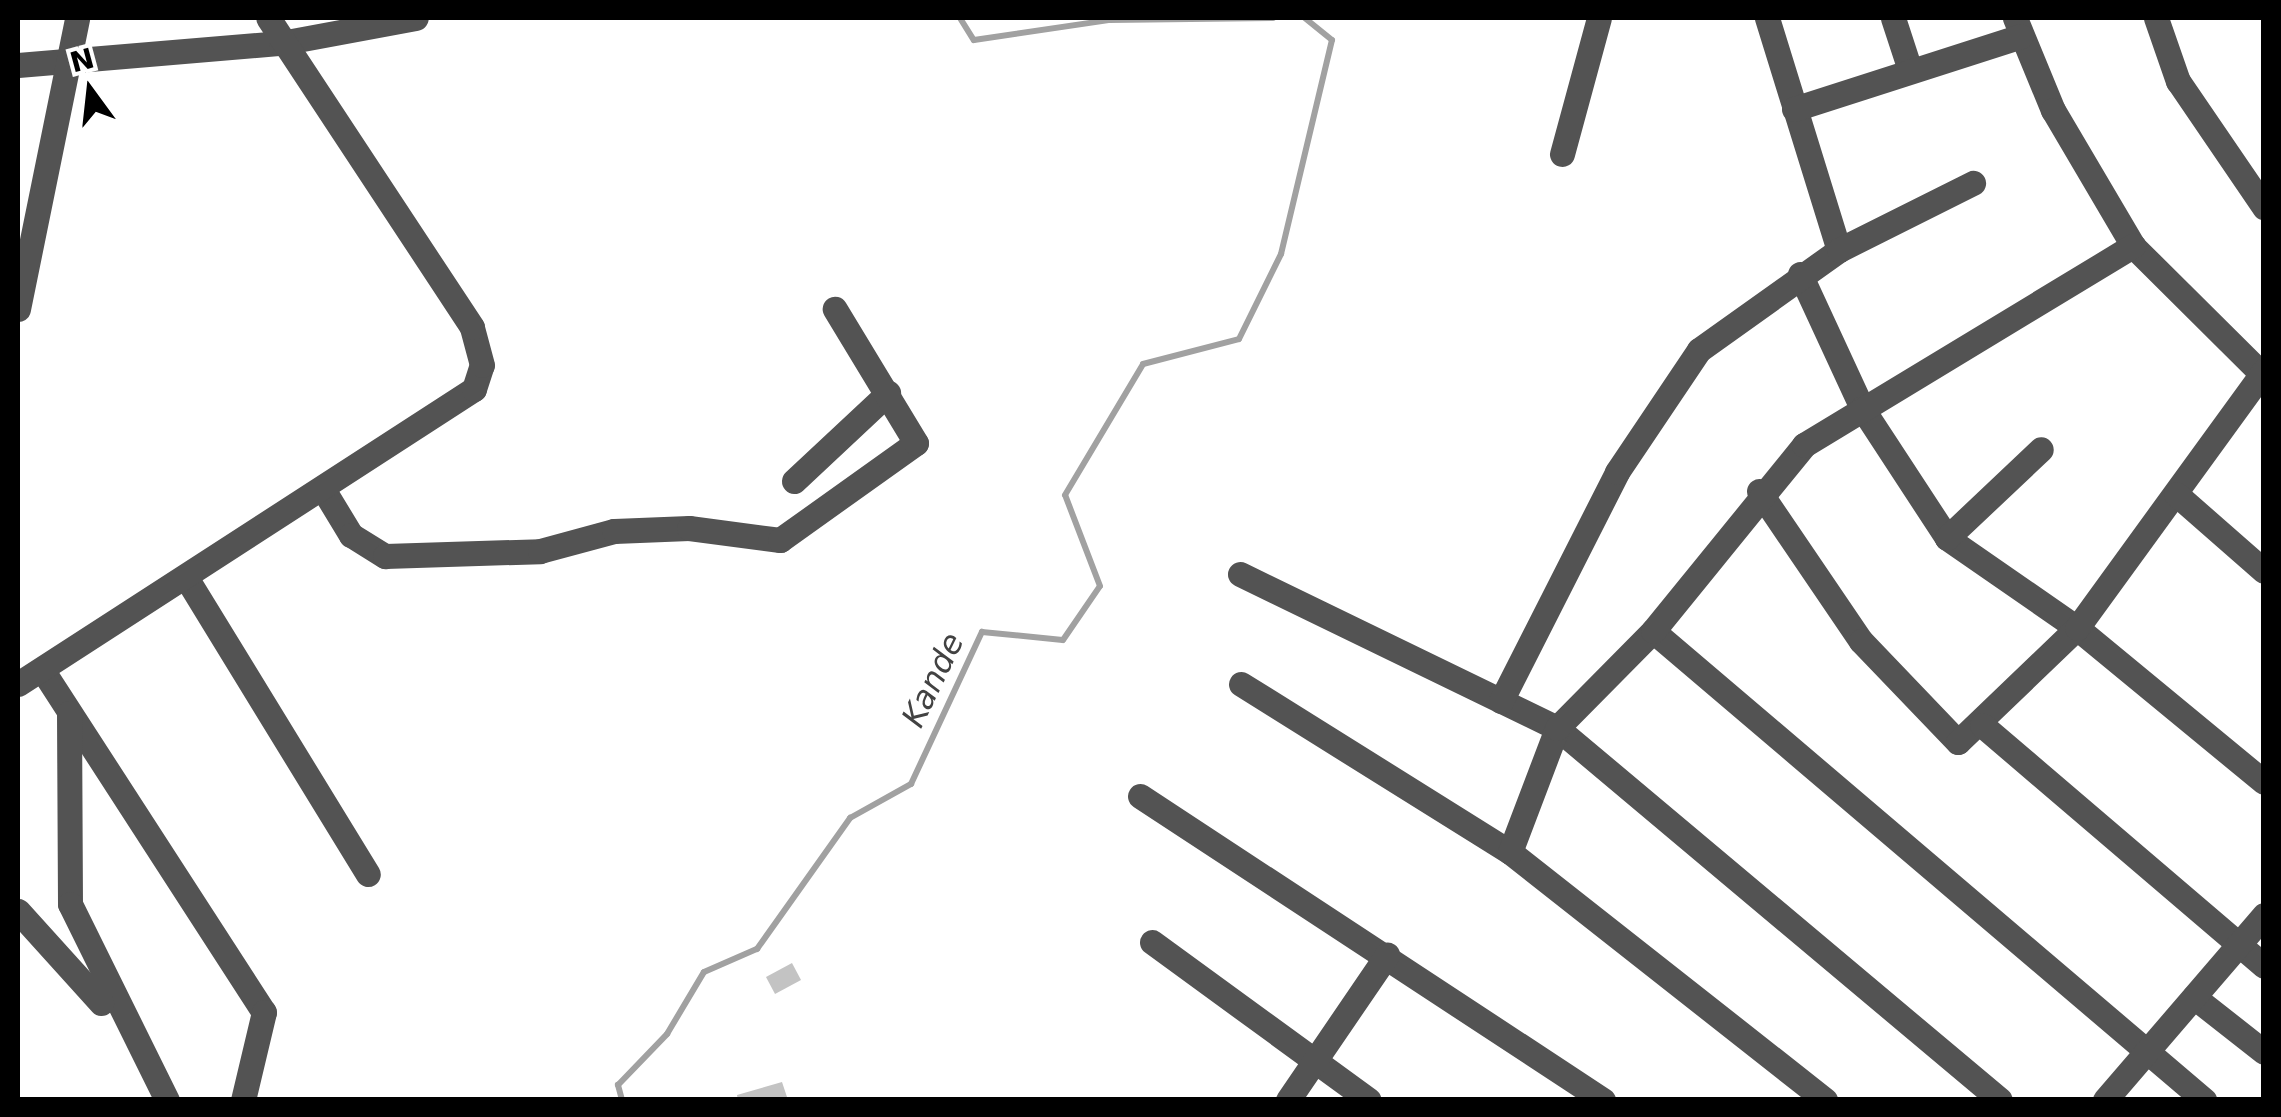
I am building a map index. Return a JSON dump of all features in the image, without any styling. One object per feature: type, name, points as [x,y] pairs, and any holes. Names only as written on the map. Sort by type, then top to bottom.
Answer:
[{"type":"street","points":[[18,308],[21,277],[70,63],[76,18]]},
{"type":"street","points":[[18,684],[45,674],[474,388],[482,365],[472,328],[281,44],[268,18]]},
{"type":"street","points":[[18,64],[281,44],[416,18]]},
{"type":"street","points":[[1562,154],[1599,18]]},
{"type":"street","points":[[1767,18],[1839,250]]},
{"type":"street","points":[[1892,18],[1909,67]]},
{"type":"street","points":[[2156,18],[2178,81],[2264,207]]},
{"type":"street","points":[[1759,491],[1862,640],[1944,736],[1958,742],[1982,725],[2078,628],[2263,374],[2133,246],[2018,27],[1794,109]]},
{"type":"street","points":[[1501,701],[1658,408],[1700,350],[1800,274],[1839,250],[1972,184]]},
{"type":"street","points":[[1510,852],[1557,728],[1653,631],[1759,491],[1804,445],[1862,408],[1936,373],[2133,246]]},
{"type":"street","points":[[1800,274],[1862,408],[1947,538],[2078,628],[2264,782]]},
{"type":"street","points":[[323,489],[352,535],[385,556],[540,551],[614,531],[689,528],[780,540],[914,448],[888,393],[834,308]]},
{"type":"street","points":[[794,481],[888,393]]},
{"type":"street","points":[[1947,538],[2041,449]]},
{"type":"street","points":[[2176,494],[2264,571]]},
{"type":"street","points":[[1240,574],[1557,728],[2000,1100]]},
{"type":"street","points":[[187,580],[368,874]]},
{"type":"street","points":[[1653,631],[2151,1048],[2204,1100]]},
{"type":"street","points":[[45,674],[264,1012],[243,1100]]},
{"type":"street","points":[[1241,684],[1510,852],[1825,1100]]},
{"type":"street","points":[[70,714],[70,904],[134,1046],[167,1100]]},
{"type":"street","points":[[1982,725],[2264,966]]},
{"type":"street","points":[[1140,796],[1603,1100]]},
{"type":"street","points":[[18,911],[134,1046]]},
{"type":"street","points":[[2105,1100],[2264,915]]},
{"type":"street","points":[[1152,942],[1369,1100]]},
{"type":"street","points":[[1288,1100],[1387,956]]},
{"type":"street","points":[[2194,997],[2264,1052]]},
{"type":"building","points":[[792,963],[801,980],[775,994],[766,977]]},
{"type":"building","points":[[782,1082],[788,1100],[738,1100],[737,1095]]},
{"type":"waterway","name":"Kande","points":[[960,18],[974,40],[1109,20],[1273,18]]},
{"type":"waterway","name":"Kande","points":[[622,1100],[618,1085],[667,1034],[704,972],[757,949],[850,818],[911,784],[982,632],[1063,640],[1100,586],[1065,495],[1143,364],[1239,339],[1281,254],[1332,40],[1305,18]]}]
